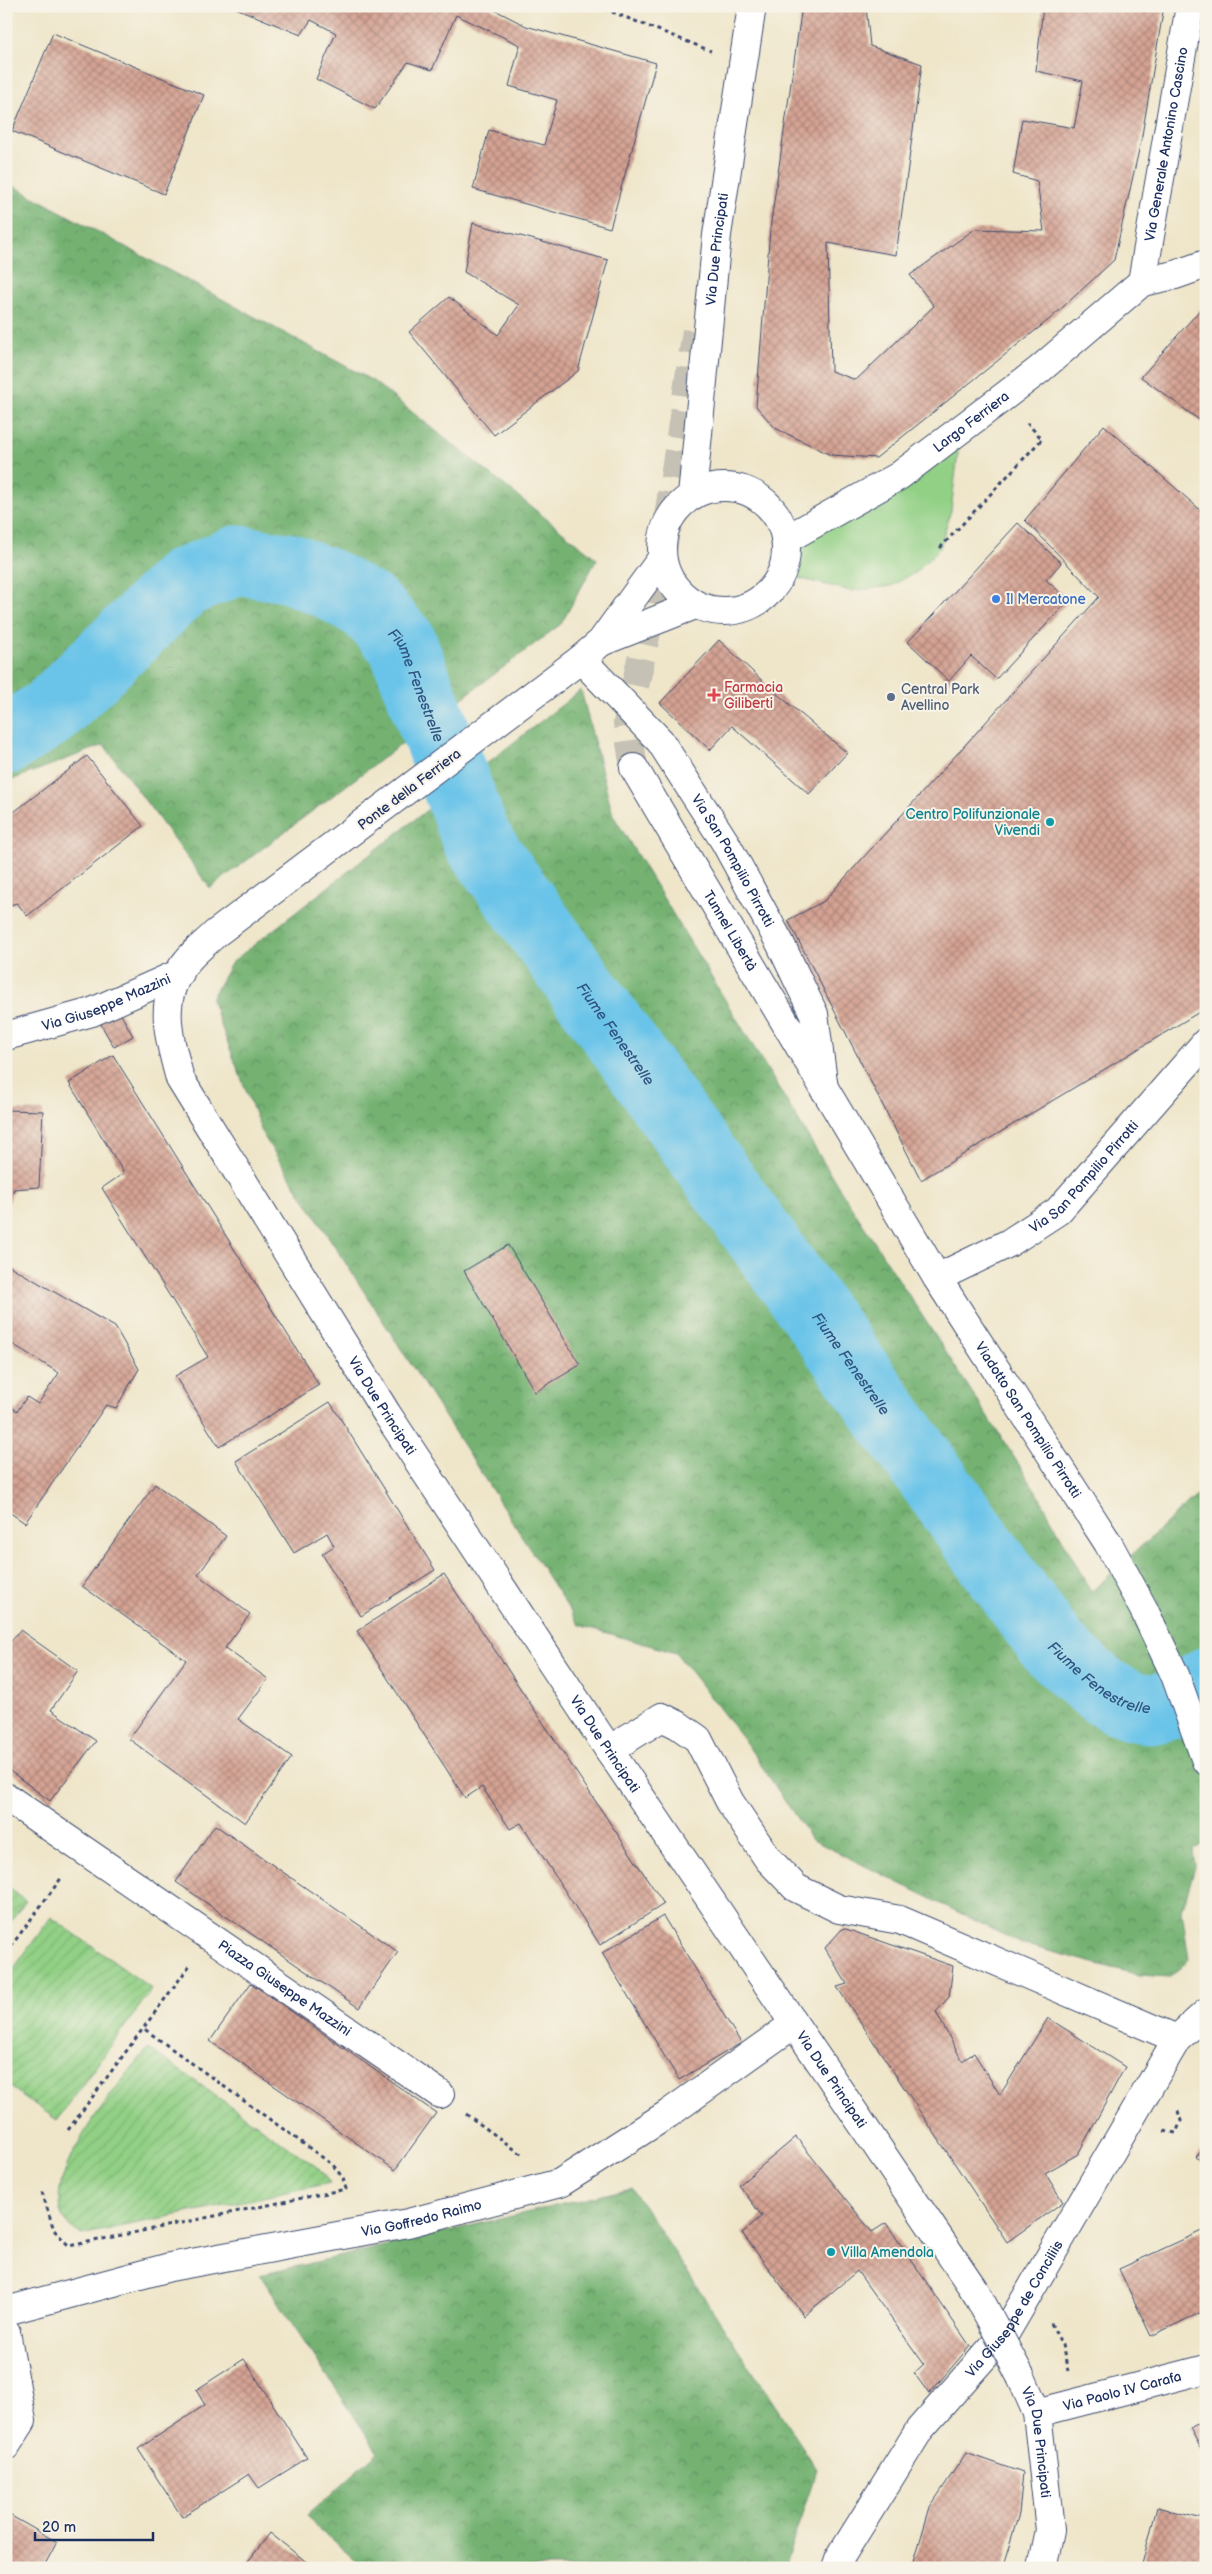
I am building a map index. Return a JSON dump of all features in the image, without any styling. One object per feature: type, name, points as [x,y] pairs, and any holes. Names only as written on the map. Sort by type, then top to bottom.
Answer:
[{"type":"street","name":"Via Due Principati","points":[[692,496],[717,235],[752,6]]},
{"type":"street","name":"Via Generale Antonino Cascino","points":[[1142,282],[1190,6]]},
{"type":"street","points":[[1142,282],[1175,275],[1206,264]]},
{"type":"street","name":"Largo Ferriera","points":[[785,540],[899,476],[1039,370],[1142,282]]},
{"type":"street","points":[[729,487],[750,492],[769,505],[782,523],[785,540],[788,553],[782,574],[772,592],[754,605],[739,611],[716,612],[696,605],[678,592],[669,580],[662,558],[663,536],[675,510],[692,496],[707,489],[729,487]]},
{"type":"street","points":[[591,650],[662,558]]},
{"type":"street","points":[[591,650],[696,605]]},
{"type":"street","name":"Ponte della Ferriera","points":[[215,934],[591,650]]},
{"type":"street","name":"Via San Pompilio Pirrotti","points":[[591,650],[660,741],[725,842],[780,943],[814,1014],[825,1093]]},
{"type":"street","name":"Tunnel Libertà","points":[[634,768],[825,1093]]},
{"type":"street","name":"Via Due Principati","points":[[215,934],[186,961],[168,993],[168,1032],[180,1079],[387,1414],[609,1750],[977,2294],[1021,2377],[1037,2413],[1050,2530],[1042,2568]]},
{"type":"street","name":"Via Giuseppe Mazzini","points":[[12,1037],[92,1012],[180,973]]},
{"type":"street","name":"Via San Pompilio Pirrotti","points":[[937,1278],[1009,1243],[1058,1211],[1206,1042]]},
{"type":"street","name":"Viadotto San Pompilio Pirrotti","points":[[825,1093],[937,1278],[1108,1543],[1144,1610],[1174,1675],[1206,1761]]},
{"type":"street","points":[[609,1750],[662,1717],[678,1725],[698,1739],[730,1802],[768,1858],[796,1888],[839,1909],[900,1920],[1177,2039]]},
{"type":"street","name":"Piazza Giuseppe Mazzini","points":[[6,1798],[440,2094]]},
{"type":"street","name":"Via Giuseppe de Conciliis","points":[[836,2568],[839,2559],[920,2429],[1006,2332],[1177,2039],[1205,2012]]},
{"type":"street","name":"Via Goffredo Raimo","points":[[6,2311],[170,2267],[408,2223],[560,2183],[668,2114],[794,2024]]},
{"type":"street","points":[[6,2332],[22,2421],[6,2446]]},
{"type":"street","name":"Via Paolo IV Carafa","points":[[1037,2413],[1206,2369]]},
{"type":"path","points":[[597,6],[743,64]]},
{"type":"path","points":[[940,548],[1042,439],[1003,397]]},
{"type":"path","points":[[6,1953],[82,1850]]},
{"type":"path","points":[[68,2130],[211,1938]]},
{"type":"path","points":[[42,2192],[54,2230],[70,2246],[346,2189],[343,2178],[333,2165],[143,2028]]},
{"type":"path","points":[[440,2094],[560,2183]]},
{"type":"path","points":[[1050,2322],[1062,2346],[1075,2403]]},
{"type":"green space","points":[[6,182],[373,381],[597,559],[561,624],[210,888],[104,745],[6,782]]},
{"type":"green space","points":[[961,429],[951,510],[940,548],[916,572],[891,586],[851,591],[782,574],[787,553]]},
{"type":"green space","points":[[581,690],[613,815],[838,1186],[1038,1494],[1091,1592],[1206,1487],[1206,1842],[1193,1850],[1195,1867],[1182,1911],[1189,1960],[1169,1977],[1139,1975],[1022,1944],[811,1839],[744,1740],[676,1653],[579,1625],[263,1135],[211,999],[232,962]]},
{"type":"green space","points":[[6,1886],[26,1901],[6,1928]]},
{"type":"green space","points":[[51,1917],[152,1989],[57,2120],[6,2084],[6,1979]]},
{"type":"green space","points":[[148,2048],[317,2167],[330,2183],[81,2235],[66,2223],[59,2204],[62,2181],[71,2157],[85,2131],[102,2106]]},
{"type":"green space","points":[[632,2188],[817,2469],[784,2568],[364,2568],[306,2517],[378,2452],[260,2275]]},
{"type":"building","points":[[231,6],[487,6],[526,26],[656,63],[610,228],[473,189],[489,130],[544,145],[557,100],[509,86],[520,45],[456,15],[432,70],[408,62],[375,109],[316,79],[336,33],[311,20],[301,35]]},
{"type":"building","points":[[661,6],[676,6],[674,12]]},
{"type":"building","points":[[802,6],[866,6],[870,46],[922,64],[896,255],[828,243],[831,371],[856,380],[934,306],[910,275],[975,229],[1044,231],[1037,181],[1013,174],[1022,119],[1074,128],[1083,81],[1036,71],[1043,6],[1164,6],[1141,141],[1114,260],[1051,318],[876,458],[831,455],[775,428],[756,406],[770,229]]},
{"type":"building","points":[[53,33],[204,95],[164,194],[12,131]]},
{"type":"building","points":[[473,223],[608,260],[578,371],[494,435],[409,332],[449,297],[498,335],[519,305],[464,272]]},
{"type":"building","points":[[1206,303],[1206,425],[1141,377]]},
{"type":"building","name":"Centro Polifunzionale Vivendi","points":[[1104,425],[1206,515],[1206,1008],[921,1180],[788,920],[824,901],[1099,597],[1025,520]]},
{"type":"building","points":[[1018,523],[1061,563],[1046,580],[1069,600],[996,679],[971,656],[949,681],[908,642]]},
{"type":"building","points":[[719,640],[769,687],[847,753],[809,794],[732,726],[710,750],[660,703]]},
{"type":"building","points":[[87,756],[143,826],[27,916],[17,903],[6,906],[6,818]]},
{"type":"building","points":[[119,1011],[133,1036],[114,1047],[99,1021]]},
{"type":"building","points":[[113,1055],[319,1385],[219,1447],[175,1376],[208,1357],[102,1188],[124,1173],[69,1083]]},
{"type":"building","points":[[6,1110],[43,1111],[39,1187],[14,1189],[6,1209]]},
{"type":"building","points":[[508,1245],[580,1365],[535,1392],[464,1271]]},
{"type":"building","points":[[6,1264],[115,1327],[139,1369],[116,1408],[106,1405],[25,1523],[6,1510],[6,1403],[17,1411],[27,1397],[38,1404],[59,1373],[6,1340]]},
{"type":"building","points":[[330,1402],[435,1570],[361,1616],[322,1554],[334,1546],[327,1533],[294,1553],[236,1461]]},
{"type":"building","points":[[155,1484],[226,1536],[198,1575],[250,1614],[225,1648],[268,1679],[238,1719],[292,1757],[245,1823],[129,1739],[186,1660],[82,1586]]},
{"type":"building","points":[[444,1574],[664,1904],[600,1945],[521,1823],[510,1829],[482,1787],[465,1798],[357,1631]]},
{"type":"building","points":[[20,1630],[78,1671],[51,1710],[96,1741],[50,1801],[6,1768],[6,1647]]},
{"type":"building","points":[[215,1825],[398,1952],[359,2008],[176,1882]]},
{"type":"building","points":[[663,1916],[741,2043],[679,2080],[602,1953]]},
{"type":"building","points":[[843,1928],[953,1966],[949,1997],[936,2012],[962,2061],[974,2053],[1000,2095],[1048,2018],[1125,2067],[1078,2154],[1045,2173],[1063,2202],[1007,2242],[837,1987],[847,1984],[825,1948]]},
{"type":"building","points":[[251,1983],[436,2113],[395,2170],[210,2041]]},
{"type":"building","name":"Villa Amendola","points":[[796,2137],[872,2232],[886,2223],[970,2346],[929,2394],[914,2373],[924,2364],[857,2271],[804,2316],[742,2233],[762,2216],[739,2185]]},
{"type":"building","points":[[1206,2145],[1206,2164],[1196,2157]]},
{"type":"building","points":[[1206,2229],[1206,2310],[1151,2336],[1119,2269]]},
{"type":"building","points":[[244,2359],[307,2458],[259,2488],[249,2474],[182,2517],[138,2449],[205,2405],[196,2390]]},
{"type":"building","points":[[1206,2419],[1206,2458],[1190,2428]]},
{"type":"building","points":[[966,2453],[1023,2473],[1019,2514],[1002,2568],[912,2568],[930,2507]]},
{"type":"building","points":[[1157,2507],[1206,2520],[1206,2568],[1141,2568]]},
{"type":"building","points":[[6,2513],[57,2542],[43,2568],[6,2568]]},
{"type":"building","points":[[270,2533],[314,2568],[243,2568]]},
{"type":"waterway","name":"Fiume Fenestrelle","points":[[6,740],[50,712],[183,583],[238,560],[289,568],[329,584],[369,607],[402,643],[477,840],[1053,1647],[1106,1693],[1124,1703],[1143,1708],[1163,1707],[1184,1699],[1206,1682]]},
{"type":"tunnel","points":[[634,768],[627,723],[659,577],[696,331]]},
{"type":"place","name":"Il Mercatone","points":[[996,599]]},
{"type":"place","name":"Farmacia Giliberti","points":[[714,695]]},
{"type":"place","name":"Central Park Avellino","points":[[891,697]]},
{"type":"place","name":"Centro Polifunzionale Vivendi","points":[[1050,822]]},
{"type":"place","name":"Villa Amendola","points":[[831,2252]]}]
